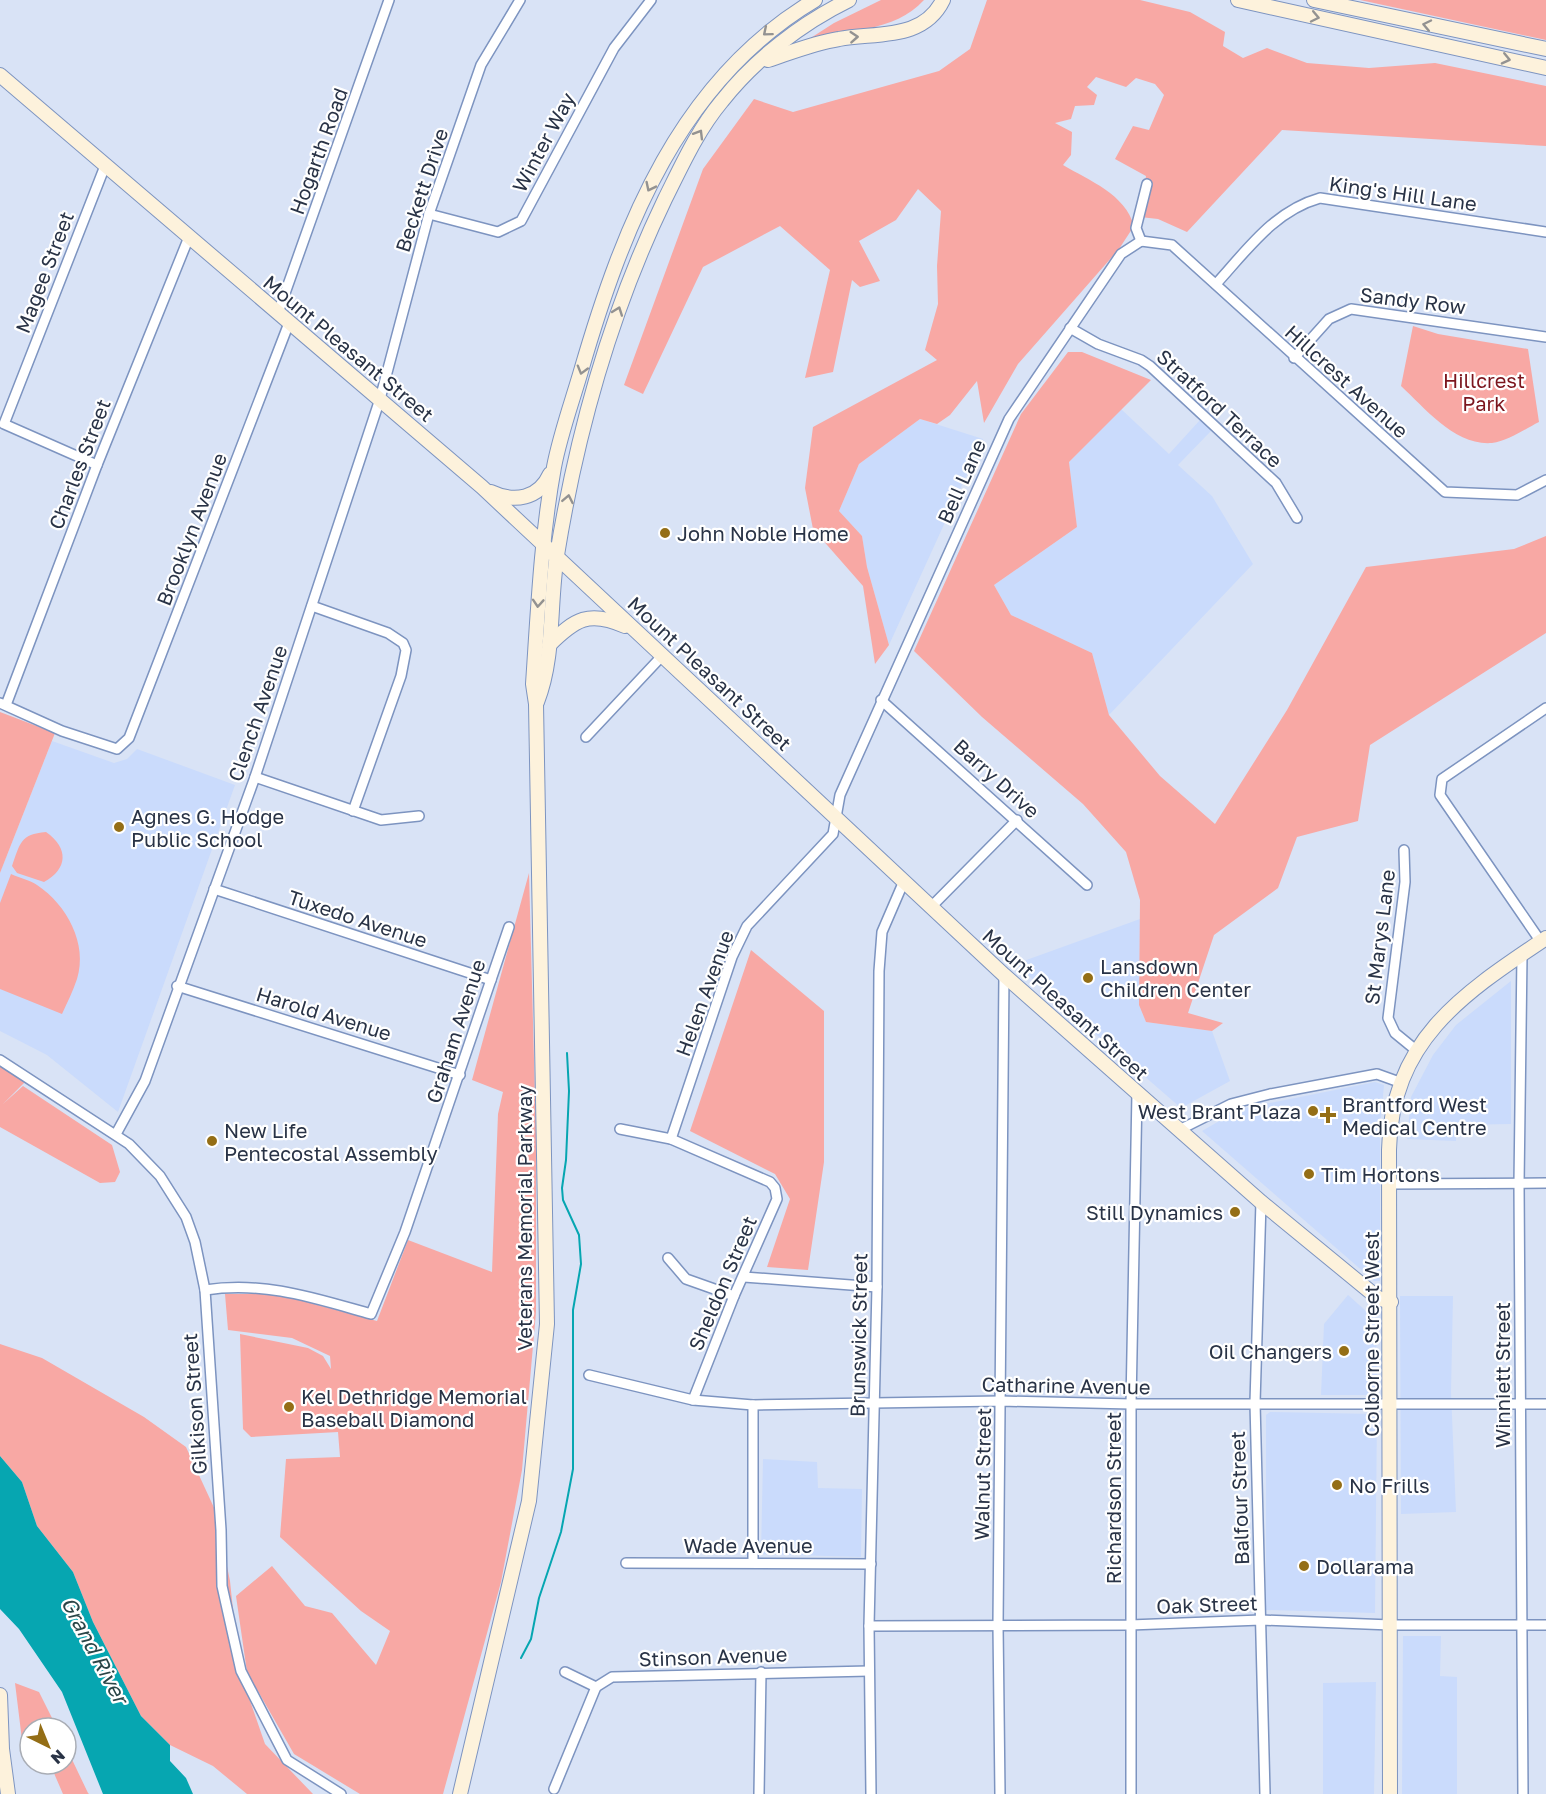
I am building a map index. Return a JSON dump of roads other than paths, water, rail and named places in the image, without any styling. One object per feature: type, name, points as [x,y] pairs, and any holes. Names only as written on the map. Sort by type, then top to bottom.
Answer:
[{"type":"main road","name":"Veterans Memorial Parkway","points":[[460,1794],[529,1501],[547,1324],[537,704],[533,684],[542,544],[555,464],[592,333],[641,206],[669,148],[703,99],[737,59],[781,20],[815,0]]},
{"type":"main road","name":"Veterans Memorial Parkway","points":[[537,704],[546,679],[556,557],[592,394],[629,279],[696,136],[723,99],[758,64],[796,32],[849,0]]},
{"type":"main road","points":[[758,64],[800,47],[831,40],[905,32],[933,14],[943,0]]},
{"type":"main road","points":[[1238,0],[1546,68]]},
{"type":"main road","points":[[1314,0],[1546,50]]},
{"type":"main road","name":"Mount Pleasant Street","points":[[0,75],[482,487],[1004,975],[1137,1093],[1261,1202],[1377,1298],[1391,1302]]},
{"type":"main road","points":[[482,487],[500,496],[523,498],[541,489],[555,464]]},
{"type":"main road","points":[[549,645],[569,625],[581,619],[610,620],[635,631]]},
{"type":"main road","name":"Colborne Street West","points":[[1390,1794],[1390,1140],[1402,1083],[1417,1051],[1450,1008],[1468,992],[1543,940]]},
{"type":"main road","points":[[0,1695],[2,1749],[8,1794]]},
{"type":"street","name":"Hogarth Road","points":[[278,313],[389,0]]},
{"type":"street","name":"Beckett Drive","points":[[380,399],[429,214],[481,65],[519,0]]},
{"type":"street","name":"Winter Way","points":[[429,214],[498,232],[521,221],[614,48],[651,0]]},
{"type":"street","name":"Magee Street","points":[[97,465],[4,424],[105,166]]},
{"type":"street","points":[[1141,241],[1136,232],[1147,184]]},
{"type":"street","name":"King's Hill Lane","points":[[1216,284],[1276,218],[1303,203],[1320,198],[1546,232]]},
{"type":"street","name":"Charles Street","points":[[3,704],[189,237]]},
{"type":"street","name":"Hillcrest Avenue","points":[[1141,241],[1172,245],[1294,358],[1445,492],[1517,495],[1546,480]]},
{"type":"street","name":"Bell Lane","points":[[837,817],[840,795],[881,700],[1009,419],[1121,254],[1141,241]]},
{"type":"street","name":"Sandy Row","points":[[1294,358],[1329,319],[1352,309],[1546,337]]},
{"type":"street","name":"Brooklyn Avenue","points":[[3,704],[97,744],[117,749],[122,746],[136,723],[289,322]]},
{"type":"street","name":"Stratford Terrace","points":[[1070,328],[1098,344],[1142,360],[1150,366],[1275,483],[1298,518]]},
{"type":"street","name":"Clench Avenue","points":[[116,1134],[145,1081],[177,986],[255,777],[380,399]]},
{"type":"street","points":[[312,606],[388,633],[403,643],[406,650],[401,676],[353,811]]},
{"type":"street","points":[[586,737],[662,656]]},
{"type":"street","name":"Barry Drive","points":[[881,700],[1087,885]]},
{"type":"street","points":[[1543,940],[1440,795],[1442,779],[1546,708]]},
{"type":"street","points":[[255,777],[353,811],[391,821],[419,816]]},
{"type":"street","name":"Helen Avenue","points":[[671,1139],[732,957],[747,926],[833,834],[837,817]]},
{"type":"street","points":[[931,907],[1017,820]]},
{"type":"street","name":"St Marys Lane","points":[[1404,850],[1405,882],[1388,1017],[1395,1033],[1417,1051]]},
{"type":"street","name":"Brunswick Street","points":[[872,1794],[869,1626],[877,1287],[879,971],[882,932],[904,881]]},
{"type":"street","name":"Tuxedo Avenue","points":[[214,889],[491,980]]},
{"type":"street","name":"Graham Avenue","points":[[205,1290],[238,1286],[267,1287],[371,1314],[405,1232],[509,927]]},
{"type":"street","name":"Winniett Street","points":[[1521,955],[1519,1184],[1523,1794]]},
{"type":"street","name":"Walnut Street","points":[[1000,1794],[998,1625],[1004,975]]},
{"type":"street","name":"Harold Avenue","points":[[177,986],[460,1075]]},
{"type":"street","name":"Gilkison Street","points":[[0,1060],[116,1134],[153,1167],[179,1205],[195,1242],[205,1290],[221,1530],[222,1586],[241,1671],[287,1760],[341,1794]]},
{"type":"street","points":[[1179,1130],[1231,1104],[1270,1094],[1377,1074],[1402,1083]]},
{"type":"street","name":"Richardson Street","points":[[1131,1794],[1131,1404],[1137,1093]]},
{"type":"street","points":[[620,1129],[671,1139]]},
{"type":"street","name":"Sheldon Street","points":[[671,1139],[770,1182],[776,1188],[777,1199],[734,1296],[693,1400]]},
{"type":"street","points":[[1390,1184],[1546,1183]]},
{"type":"street","name":"Balfour Street","points":[[1261,1202],[1255,1403],[1265,1794]]},
{"type":"street","points":[[668,1258],[686,1279],[734,1296]]},
{"type":"street","points":[[744,1276],[877,1287]]},
{"type":"street","name":"Catharine Avenue","points":[[589,1375],[693,1400],[753,1405],[1001,1401],[1131,1404],[1546,1404]]},
{"type":"street","points":[[753,1405],[753,1562]]},
{"type":"street","name":"Wade Avenue","points":[[626,1563],[871,1564]]},
{"type":"street","name":"Oak Street","points":[[869,1626],[1130,1625],[1261,1620],[1391,1625],[1546,1625]]},
{"type":"street","name":"Stinson Avenue","points":[[596,1688],[612,1677],[869,1671]]},
{"type":"street","points":[[554,1789],[596,1688],[565,1672]]},
{"type":"street","points":[[759,1794],[761,1672]]},
{"type":"water","name":"Grand River","points":[[0,1456],[22,1482],[37,1526],[73,1572],[93,1622],[141,1716],[170,1745],[170,1761],[186,1778],[193,1794],[103,1794],[78,1732],[78,1716],[72,1716],[62,1692],[19,1629],[0,1609]]},
{"type":"waterway","points":[[521,1658],[531,1639],[539,1598],[561,1532],[573,1469],[573,1310],[581,1264],[579,1235],[563,1200],[562,1188],[566,1160],[569,1091],[567,1053]]},
{"type":"place","name":"John Noble Home","points":[[665,533]]},
{"type":"place","name":"Agnes G. Hodge Public School","points":[[119,827]]},
{"type":"place","name":"Lansdown Children Center","points":[[1088,978]]},
{"type":"place","name":"West Brant Plaza","points":[[1313,1111]]},
{"type":"place","name":"Brantford West Medical Centre","points":[[1328,1115]]},
{"type":"place","name":"New Life Pentecostal Assembly","points":[[212,1141]]},
{"type":"place","name":"Tim Hortons","points":[[1309,1174]]},
{"type":"place","name":"Still Dynamics","points":[[1235,1212]]},
{"type":"place","name":"Oil Changers","points":[[1344,1351]]},
{"type":"place","name":"Kel Dethridge Memorial Baseball Diamond","points":[[289,1407]]},
{"type":"place","name":"No Frills","points":[[1337,1485]]},
{"type":"place","name":"Dollarama","points":[[1304,1566]]},
{"type":"park label","name":"Hillcrest Park","points":[[1484,392]]}]
